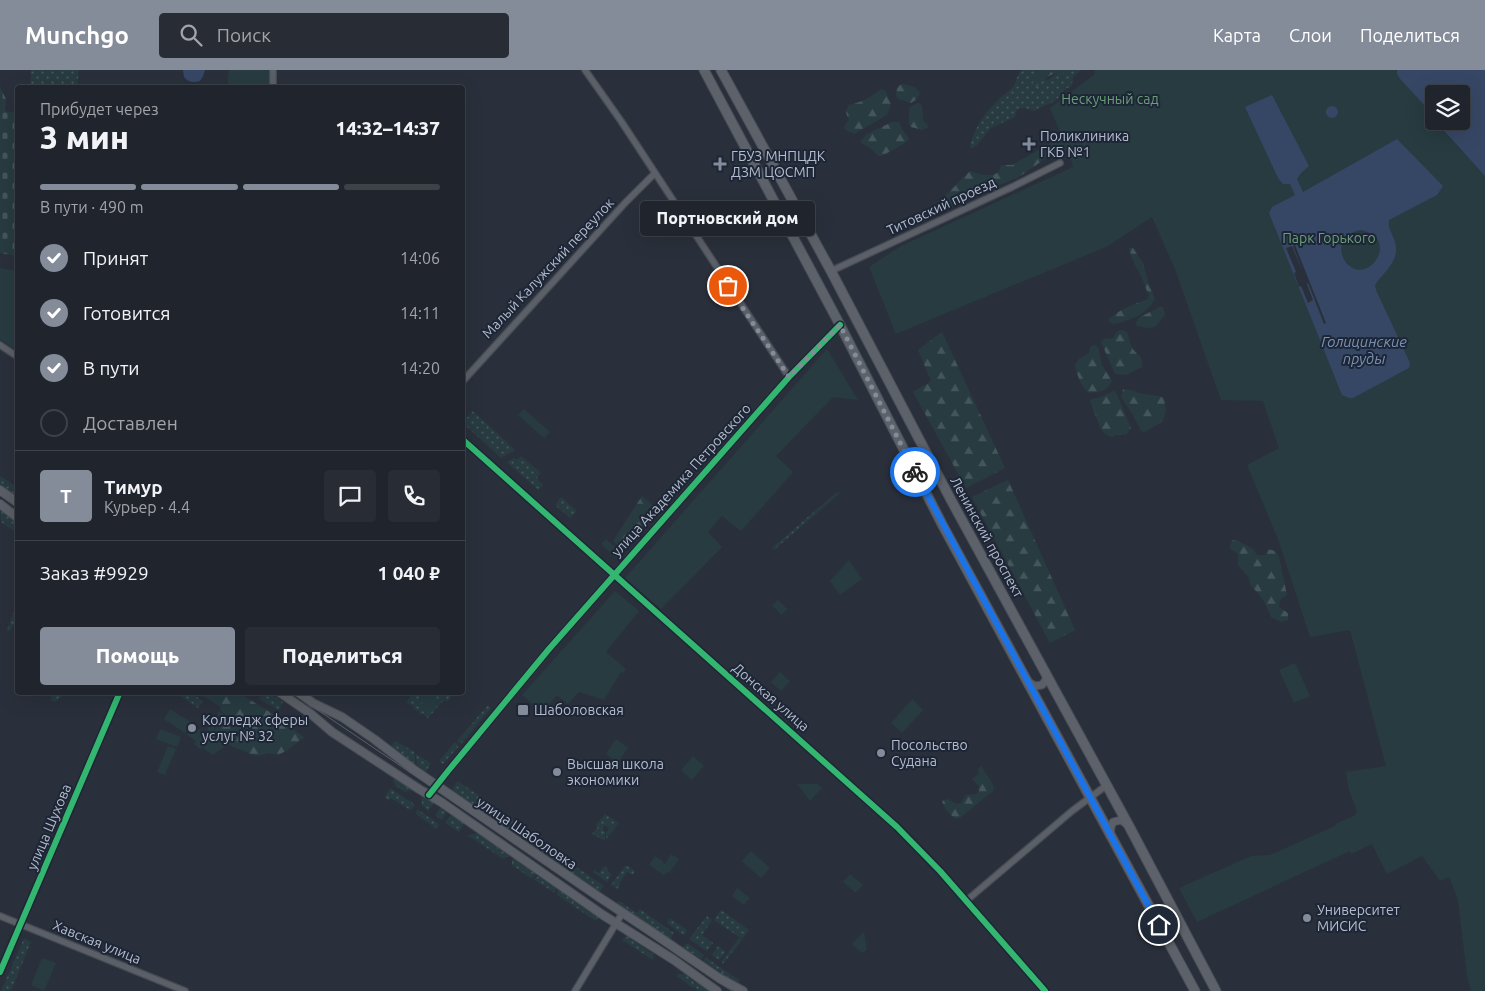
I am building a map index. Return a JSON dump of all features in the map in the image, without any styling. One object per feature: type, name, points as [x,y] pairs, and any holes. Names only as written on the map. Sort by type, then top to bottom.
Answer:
[{"type":"main road","points":[[704,70],[840,325],[918,480],[1195,991]]},
{"type":"main road","name":"Ленинский проспект","points":[[721,70],[831,271],[951,500],[1107,785],[1216,991]]},
{"type":"main road","points":[[0,490],[15,501]]},
{"type":"main road","points":[[0,504],[15,516]]},
{"type":"main road","name":"улица Шаболовка","points":[[283,695],[311,714],[332,732],[429,795],[603,915],[718,991]]},
{"type":"main road","name":"улица Шаболовка","points":[[302,695],[313,703],[342,717],[436,786],[719,978],[743,991]]},
{"type":"street","points":[[273,70],[273,85]]},
{"type":"street","points":[[585,70],[789,377]]},
{"type":"street","name":"Титовский проезд","points":[[831,271],[1012,188],[1060,163]]},
{"type":"street","name":"Малый Калужский переулок","points":[[465,379],[625,203],[655,173]]},
{"type":"street","name":"улица Академика Петровского","points":[[429,795],[549,649],[789,377],[840,325]]},
{"type":"street","points":[[0,345],[15,355]]},
{"type":"street","name":"Донская улица","points":[[465,442],[897,827],[940,871],[1045,991]]},
{"type":"street","points":[[1028,681],[1034,686],[1042,685],[1046,680],[1046,672]]},
{"type":"street","name":"улица Шухова","points":[[0,972],[119,695]]},
{"type":"street","points":[[966,901],[1053,826],[1107,785]]},
{"type":"street","points":[[1110,837],[1111,827],[1114,822],[1121,820],[1129,826]]},
{"type":"street","points":[[576,991],[623,912]]},
{"type":"street","points":[[603,915],[610,924],[610,934]]},
{"type":"street","name":"Хавская улица","points":[[0,916],[185,991]]},
{"type":"green space","points":[[31,70],[79,70],[77,85],[30,85]]},
{"type":"green space","points":[[229,70],[269,70],[269,85],[227,85]]},
{"type":"green space","points":[[1022,70],[1040,70],[1041,77],[1048,80],[1061,70],[1081,70],[1074,76],[1071,87],[1064,90],[1056,100],[1034,111],[1024,108],[1017,109],[1015,117],[991,128],[977,145],[971,149],[970,146],[974,133],[984,116],[1013,87]]},
{"type":"green space","points":[[1034,70],[1068,70],[1062,74],[1051,75],[1035,88],[1032,86],[1035,75]]},
{"type":"green space","name":"Парк Горького","points":[[1094,70],[1397,70],[1400,79],[1425,105],[1425,130],[1443,130],[1485,176],[1485,991],[1471,991],[1467,975],[1458,900],[1449,877],[1440,881],[1422,856],[1387,874],[1372,844],[1351,854],[1350,851],[1197,922],[1179,888],[1251,856],[1270,855],[1354,816],[1357,811],[1349,790],[1346,772],[1386,766],[1350,630],[1310,637],[1278,539],[1247,465],[1279,448],[1263,401],[1221,400],[1175,269],[1152,217],[1108,246],[896,334],[869,267],[901,246],[1073,167],[1050,108],[1095,74]]},
{"type":"green space","points":[[903,84],[915,87],[920,93],[917,99],[911,103],[898,99],[896,96],[897,88]]},
{"type":"green space","points":[[0,87],[6,99],[5,111],[15,113],[15,256],[0,253]]},
{"type":"green space","points":[[881,89],[885,90],[891,104],[887,115],[854,134],[844,129],[849,120],[846,113],[848,105],[866,99]]},
{"type":"green space","points":[[919,103],[922,106],[923,120],[929,127],[922,130],[911,127],[909,124],[909,108]]},
{"type":"green space","points":[[1071,120],[1088,136],[1063,152],[1049,156],[1019,177],[950,206],[946,203],[946,195],[970,171],[988,175],[999,172],[1001,165],[1012,165],[1056,140]]},
{"type":"green space","points":[[892,122],[899,122],[909,139],[903,144],[882,156],[878,156],[873,150],[860,142],[867,134]]},
{"type":"green space","points":[[1129,248],[1133,248],[1143,263],[1155,298],[1143,312],[1131,319],[1113,324],[1109,319],[1113,315],[1148,299],[1149,295]]},
{"type":"green space","points":[[0,268],[15,271],[15,350],[0,339]]},
{"type":"green space","points":[[1163,307],[1165,315],[1155,327],[1137,326],[1136,322],[1140,317]]},
{"type":"green space","points":[[1121,330],[1127,332],[1132,347],[1141,358],[1142,363],[1142,367],[1126,375],[1115,374],[1101,342],[1103,339],[1113,338]]},
{"type":"green space","points":[[942,332],[1005,468],[966,488],[913,392],[931,381],[918,350]]},
{"type":"green space","points":[[1095,345],[1098,347],[1102,365],[1112,381],[1106,389],[1089,393],[1080,380],[1075,365],[1079,359],[1089,353],[1091,346]]},
{"type":"green space","points":[[827,349],[858,400],[833,397],[776,456],[793,472],[741,531],[722,516],[708,532],[722,547],[661,609],[625,578]]},
{"type":"green space","points":[[1123,389],[1164,398],[1166,411],[1163,421],[1145,432],[1141,431],[1121,396]]},
{"type":"green space","points":[[1114,391],[1131,428],[1127,434],[1112,437],[1105,434],[1101,429],[1090,401]]},
{"type":"green space","points":[[524,409],[550,432],[544,438],[518,415]]},
{"type":"green space","points":[[473,411],[515,450],[501,458],[465,425],[465,420]]},
{"type":"green space","points":[[521,456],[541,473],[537,477],[543,485],[538,490],[507,462],[514,458],[517,460]]},
{"type":"green space","points":[[0,476],[15,486],[15,499],[0,485]]},
{"type":"green space","points":[[1008,480],[1075,630],[1050,643],[972,497]]},
{"type":"green space","points":[[837,492],[840,493],[774,550],[772,548]]},
{"type":"green space","points":[[642,496],[660,511],[624,551],[613,541]]},
{"type":"green space","points":[[561,497],[577,511],[570,518],[555,505]]},
{"type":"green space","points":[[0,508],[15,520],[15,532],[1,522]]},
{"type":"green space","points":[[606,539],[622,553],[617,559],[601,544]]},
{"type":"green space","points":[[1235,539],[1253,549],[1257,555],[1265,555],[1268,549],[1275,551],[1279,557],[1287,595],[1280,600],[1279,607],[1288,613],[1288,620],[1281,622],[1271,617],[1265,603],[1251,586],[1248,576],[1238,565],[1238,554],[1229,548]]},
{"type":"green space","points":[[849,560],[862,579],[840,595],[830,581]]},
{"type":"green space","points":[[615,591],[639,611],[606,652],[626,669],[623,673],[621,672],[604,700],[579,692],[568,704],[557,695],[542,712],[522,695]]},
{"type":"green space","points":[[778,600],[787,609],[782,615],[772,605]]},
{"type":"green space","points":[[15,608],[15,622],[8,632],[7,630]]},
{"type":"green space","points":[[1295,663],[1310,696],[1294,703],[1279,670]]},
{"type":"green space","points":[[780,672],[790,681],[781,691],[771,682]]},
{"type":"green space","points":[[52,695],[64,695],[55,702],[50,700]]},
{"type":"green space","points":[[178,695],[194,695],[203,701],[198,708]]},
{"type":"green space","points":[[201,695],[242,695],[281,719],[282,722],[304,737],[288,750],[278,755],[269,753],[256,756],[227,744],[213,755],[203,748],[225,714],[220,710],[221,707]]},
{"type":"green space","points":[[261,695],[272,695],[283,702],[279,710],[259,699]]},
{"type":"green space","points":[[411,695],[453,695],[447,702],[445,700],[442,702],[428,718],[422,713],[420,715],[421,712],[416,711],[413,706],[406,702]]},
{"type":"green space","points":[[421,695],[434,695],[437,703],[427,715],[420,700]]},
{"type":"green space","points":[[912,699],[923,710],[902,733],[891,723]]},
{"type":"green space","points":[[488,705],[491,708],[461,744],[457,741]]},
{"type":"green space","points":[[170,709],[192,723],[185,733],[164,719]]},
{"type":"green space","points":[[219,712],[224,715],[201,749],[194,744],[203,732],[205,733]]},
{"type":"green space","points":[[193,726],[203,732],[196,741],[187,735]]},
{"type":"green space","points":[[160,729],[181,737],[177,747],[156,739]]},
{"type":"green space","points":[[616,739],[628,748],[618,762],[606,754]]},
{"type":"green space","points":[[395,741],[415,752],[415,765],[413,766],[390,748]]},
{"type":"green space","points":[[455,742],[459,746],[443,764],[439,761]]},
{"type":"green space","points":[[168,746],[176,749],[165,775],[157,772]]},
{"type":"green space","points":[[416,754],[431,763],[426,772],[417,765]]},
{"type":"green space","points":[[693,756],[704,766],[692,780],[681,770]]},
{"type":"green space","points":[[981,766],[994,786],[993,791],[957,819],[948,812],[942,801],[948,799],[956,804],[961,803],[966,795],[976,794],[979,791],[979,786],[972,779],[979,774],[978,769]]},
{"type":"green space","points":[[396,779],[414,789],[405,792],[396,786],[393,780]]},
{"type":"green space","points":[[457,782],[490,803],[486,812],[481,809],[477,811],[450,793]]},
{"type":"green space","points":[[797,784],[817,784],[822,788],[810,801]]},
{"type":"green space","points":[[390,788],[415,806],[410,810],[391,798],[389,801],[385,797]]},
{"type":"green space","points":[[421,794],[433,800],[433,804],[428,811],[422,805]]},
{"type":"green space","points":[[442,805],[447,811],[442,820],[435,815]]},
{"type":"green space","points":[[492,806],[515,821],[510,829],[496,825],[496,820],[488,814]]},
{"type":"green space","points":[[417,809],[439,824],[436,829],[416,814]]},
{"type":"green space","points":[[454,814],[463,820],[463,826],[459,832],[445,823]]},
{"type":"green space","points":[[605,814],[619,823],[606,839],[606,832],[609,827],[603,826],[605,840],[603,840],[592,834],[598,827],[596,825]]},
{"type":"green space","points":[[517,823],[533,835],[525,842],[520,841],[520,836],[512,831]]},
{"type":"green space","points":[[476,833],[509,856],[503,859],[467,836]]},
{"type":"green space","points":[[537,838],[546,846],[546,851],[540,854],[533,848]]},
{"type":"green space","points":[[549,848],[575,867],[569,870],[548,856]]},
{"type":"green space","points":[[751,851],[770,868],[761,878],[742,861]]},
{"type":"green space","points":[[671,854],[679,859],[669,873],[667,872],[664,875],[649,865],[655,856],[665,864]]},
{"type":"green space","points":[[512,859],[536,875],[531,878],[512,865]]},
{"type":"green space","points":[[605,865],[611,875],[607,882],[593,872],[594,870],[599,873]]},
{"type":"green space","points":[[625,866],[635,871],[633,875],[627,872],[617,889],[611,885]]},
{"type":"green space","points":[[578,868],[604,886],[600,891],[597,892],[570,875],[570,871]]},
{"type":"green space","points":[[850,874],[863,885],[856,893],[843,882]]},
{"type":"green space","points":[[539,876],[556,888],[555,893],[533,879]]},
{"type":"green space","points":[[558,887],[599,916],[596,921],[557,895]]},
{"type":"green space","points":[[737,888],[750,898],[744,905],[732,896]]},
{"type":"green space","points":[[619,901],[637,913],[640,909],[674,933],[669,941],[657,930],[616,904]]},
{"type":"green space","points":[[721,910],[749,930],[742,939],[714,920]]},
{"type":"green space","points":[[707,916],[712,920],[702,935],[713,943],[707,951],[689,939]]},
{"type":"green space","points":[[670,918],[687,930],[685,934],[683,935],[667,923]]},
{"type":"green space","points":[[864,931],[867,950],[862,953],[852,944]]},
{"type":"green space","points":[[627,936],[653,954],[653,960],[622,940]]},
{"type":"green space","points":[[24,938],[31,942],[11,991],[1,991]]},
{"type":"green space","points":[[739,938],[742,940],[723,964],[722,961]]},
{"type":"green space","points":[[687,943],[704,955],[702,959],[692,953],[688,955],[684,951],[684,946]]},
{"type":"green space","points":[[718,946],[726,952],[719,960],[712,955]]},
{"type":"green space","points":[[705,957],[739,980],[737,985],[720,976],[720,972],[704,961]]},
{"type":"green space","points":[[42,958],[56,963],[44,991],[31,985]]},
{"type":"green space","points":[[678,974],[685,974],[695,983],[699,980],[715,991],[697,991],[695,987],[693,988],[677,976]]},
{"type":"water","points":[[183,70],[205,70],[200,81],[193,82],[184,77]]},
{"type":"water","points":[[1397,70],[1485,70],[1485,176],[1443,130],[1470,130],[1470,85],[1425,85],[1425,106],[1397,74]]},
{"type":"water","name":"Голицинские пруды","points":[[1272,95],[1309,166],[1297,179],[1303,192],[1397,139],[1443,186],[1437,195],[1389,220],[1389,228],[1396,246],[1396,253],[1391,264],[1375,285],[1410,363],[1409,368],[1353,398],[1342,395],[1269,213],[1272,207],[1295,195],[1290,184],[1283,184],[1278,178],[1245,107]],"holes":[[[1361,230],[1373,235],[1379,243],[1380,251],[1376,260],[1362,270],[1353,268],[1345,261],[1342,255],[1341,250],[1344,241],[1356,231]]]},
{"type":"water","points":[[1330,106],[1334,106],[1338,112],[1334,118],[1330,118],[1326,114],[1326,110]]},
{"type":"pier","points":[[1295,245],[1326,323],[1324,324],[1308,283],[1313,300],[1308,303],[1301,286],[1299,287],[1294,273],[1296,272],[1286,248],[1292,246],[1303,272],[1293,246]]},
{"type":"tram line","points":[[0,495],[15,505]]},
{"type":"tram line","points":[[295,695],[732,991]]},
{"type":"cycle path","points":[[429,795],[549,649],[789,377],[840,325]]},
{"type":"cycle path","points":[[465,442],[897,827],[940,871],[1045,991]]},
{"type":"cycle path","points":[[0,972],[119,695]]},
{"type":"way so far","points":[[728,286],[789,377],[840,325],[915,472]]},
{"type":"place","name":"Поликлиника ГКБ №1","points":[[1029,144]]},
{"type":"place","name":"ГБУЗ МНПЦДК ДЗМ ЦОСМП","points":[[720,164]]},
{"type":"place","name":"Портновский дом","points":[[728,286]]},
{"type":"place","name":"Шаболовская","points":[[523,710]]},
{"type":"place","name":"Колледж сферы услуг № 32","points":[[192,728]]},
{"type":"place","name":"Посольство Судана","points":[[881,753]]},
{"type":"place","name":"Высшая школа экономики","points":[[557,772]]},
{"type":"place","name":"Университет МИСИС","points":[[1307,918]]},
{"type":"route","points":[[915,472],[1159,925]]},
{"type":"park label","name":"Нескучный сад","points":[[1110,99]]}]
